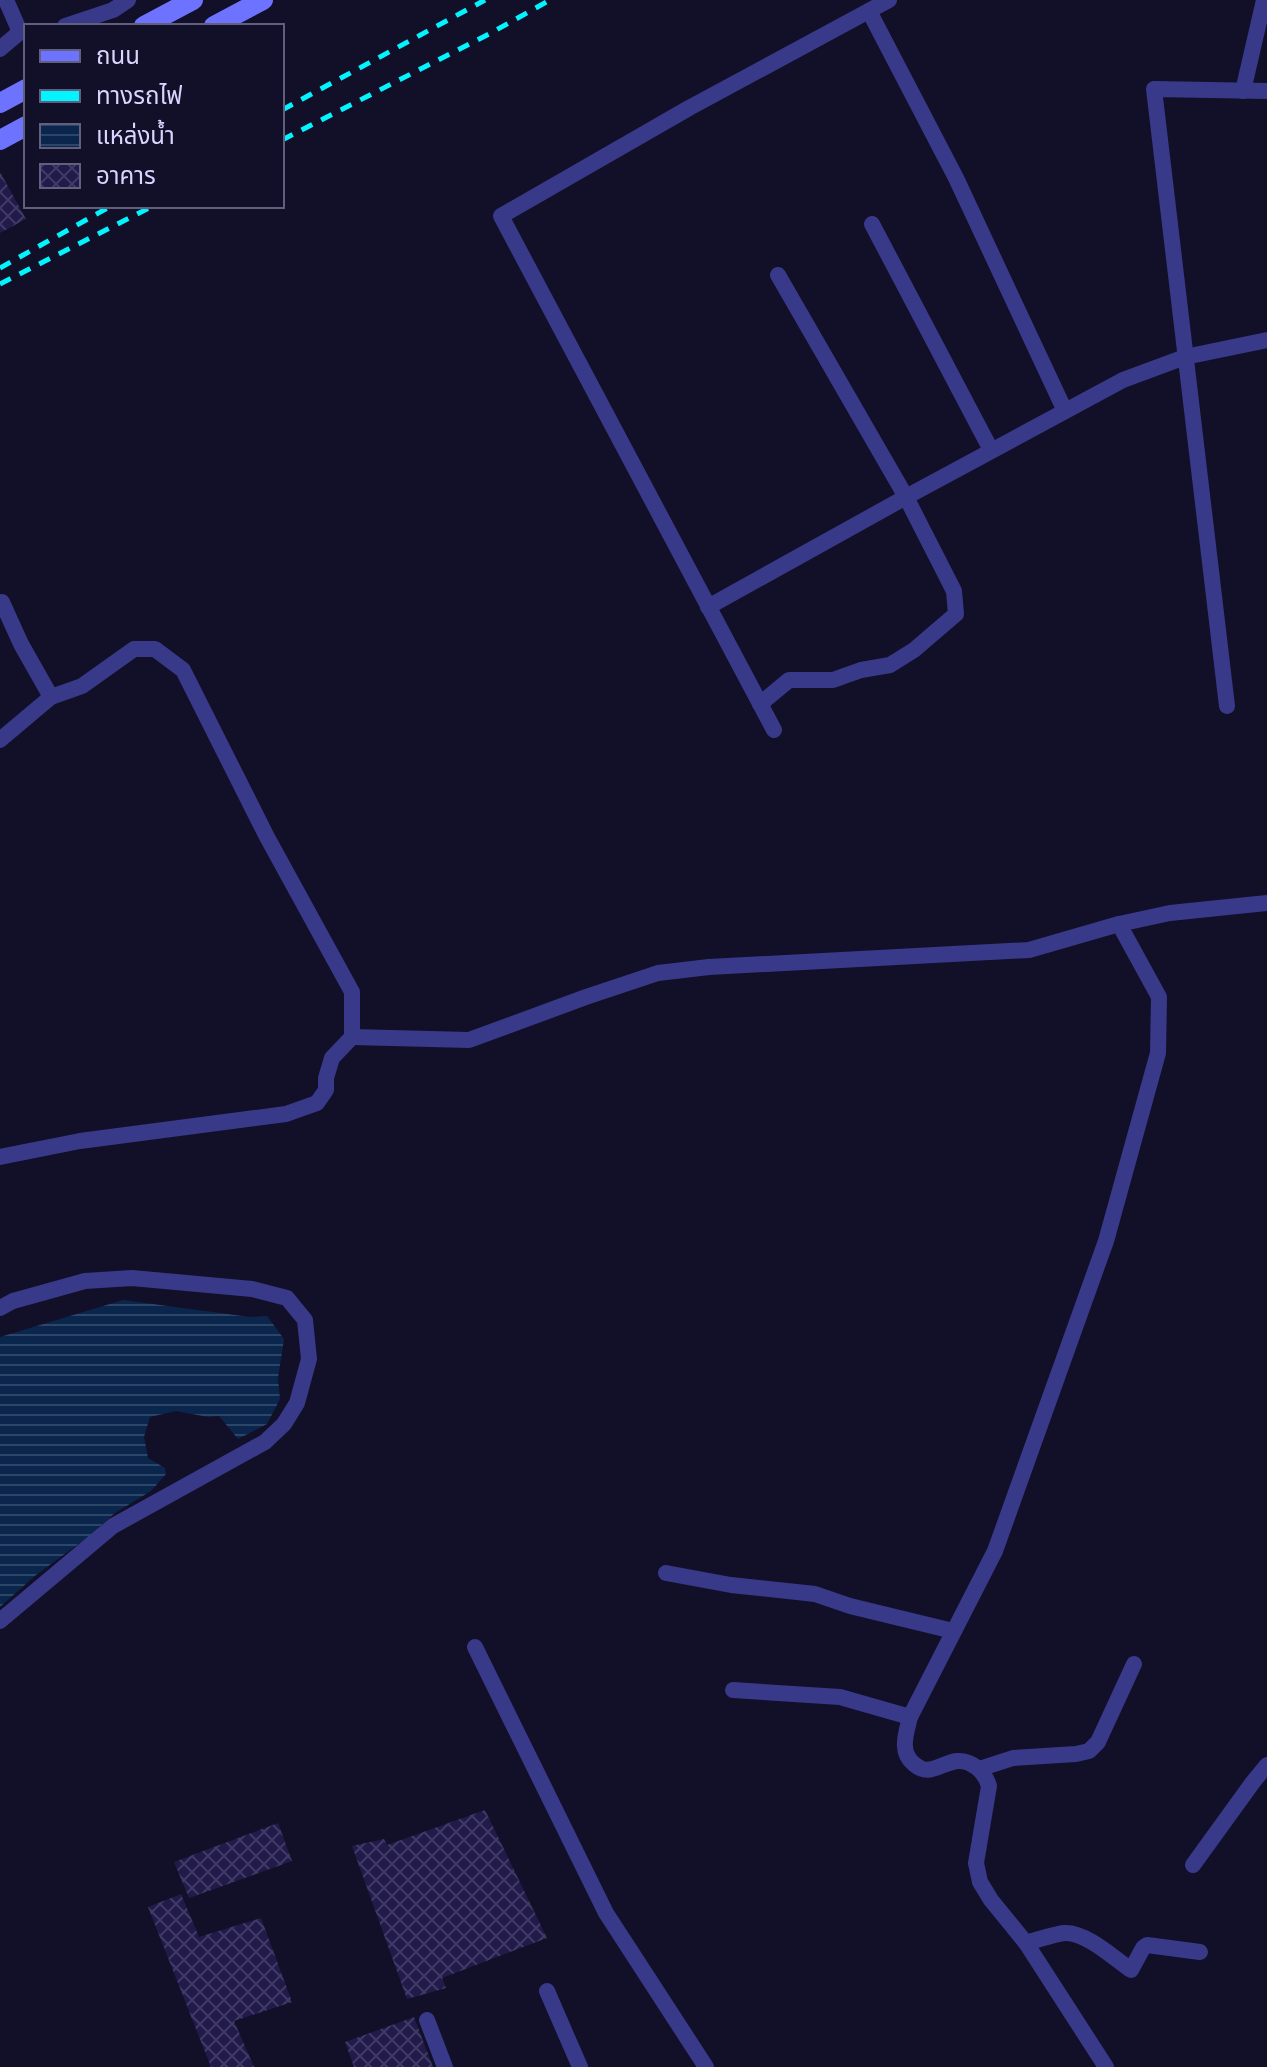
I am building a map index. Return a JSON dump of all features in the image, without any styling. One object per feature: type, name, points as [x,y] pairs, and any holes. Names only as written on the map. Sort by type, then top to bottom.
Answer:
[{"type":"main road","points":[[148,24],[193,0]]},
{"type":"main road","points":[[218,24],[263,0]]},
{"type":"main road","points":[[0,103],[24,90]]},
{"type":"main road","points":[[0,140],[24,127]]},
{"type":"street","points":[[0,49],[23,32],[6,0]]},
{"type":"street","points":[[72,24],[113,10],[128,0]]},
{"type":"street","points":[[774,730],[501,216],[689,108],[889,0]]},
{"type":"street","points":[[1243,91],[1264,0]]},
{"type":"street","points":[[869,11],[956,178],[1065,411]]},
{"type":"street","points":[[1227,706],[1154,89],[1267,91]]},
{"type":"street","points":[[872,224],[991,450]]},
{"type":"street","points":[[760,704],[789,680],[833,680],[861,670],[890,665],[914,650],[956,614],[954,591],[906,497],[778,275]]},
{"type":"street","points":[[708,607],[1123,380],[1185,357],[1267,340]]},
{"type":"street","points":[[2,602],[51,697]]},
{"type":"street","points":[[0,740],[51,697],[82,686],[134,649],[155,649],[183,670],[267,837],[352,992],[352,1037],[332,1058],[326,1090],[317,1103],[286,1114],[80,1141],[0,1157]]},
{"type":"street","points":[[352,1037],[469,1040],[658,973],[709,967],[1029,950],[1170,913],[1267,903]]},
{"type":"street","points":[[1106,2067],[1026,1943],[980,1882],[976,1863],[989,1786],[987,1776],[961,1761],[930,1770],[921,1769],[911,1762],[904,1746],[910,1717],[995,1551],[1101,1256],[1158,1053],[1159,997],[1119,924]]},
{"type":"street","points":[[0,1308],[13,1301],[85,1281],[132,1278],[252,1289],[287,1298],[305,1320],[309,1359],[297,1403],[284,1424],[265,1442],[113,1526],[0,1621]]},
{"type":"street","points":[[666,1573],[731,1585],[815,1594],[850,1606],[953,1631]]},
{"type":"street","points":[[475,1647],[606,1913],[706,2067]]},
{"type":"street","points":[[979,1769],[1013,1758],[1089,1751],[1098,1742],[1134,1664]]},
{"type":"street","points":[[733,1690],[840,1697],[910,1717]]},
{"type":"street","points":[[1193,1865],[1267,1765]]},
{"type":"street","points":[[1026,1943],[1074,1933],[1131,1970],[1147,1945],[1200,1952]]},
{"type":"street","points":[[547,1991],[580,2067]]},
{"type":"street","points":[[427,2020],[445,2067]]},
{"type":"water","points":[[123,1300],[250,1317],[267,1316],[284,1339],[278,1378],[280,1399],[267,1424],[238,1439],[219,1416],[176,1411],[150,1417],[144,1437],[148,1458],[165,1468],[166,1474],[151,1491],[115,1513],[0,1607],[0,1337]]},
{"type":"building","points":[[0,172],[26,219],[0,233]]},
{"type":"building","points":[[485,1810],[547,1938],[442,1978],[446,1988],[407,1999],[352,1846],[384,1839],[387,1845]]},
{"type":"building","points":[[278,1823],[292,1861],[189,1898],[174,1862]]},
{"type":"building","points":[[181,1894],[199,1937],[261,1918],[292,2002],[234,2021],[254,2067],[211,2067],[148,1907]]},
{"type":"building","points":[[414,2017],[433,2067],[354,2067],[345,2042]]},
{"type":"railway","points":[[284,109],[485,0]]},
{"type":"railway","points":[[284,139],[550,0]]},
{"type":"railway","points":[[0,268],[107,208]]},
{"type":"railway","points":[[0,284],[149,208]]}]
